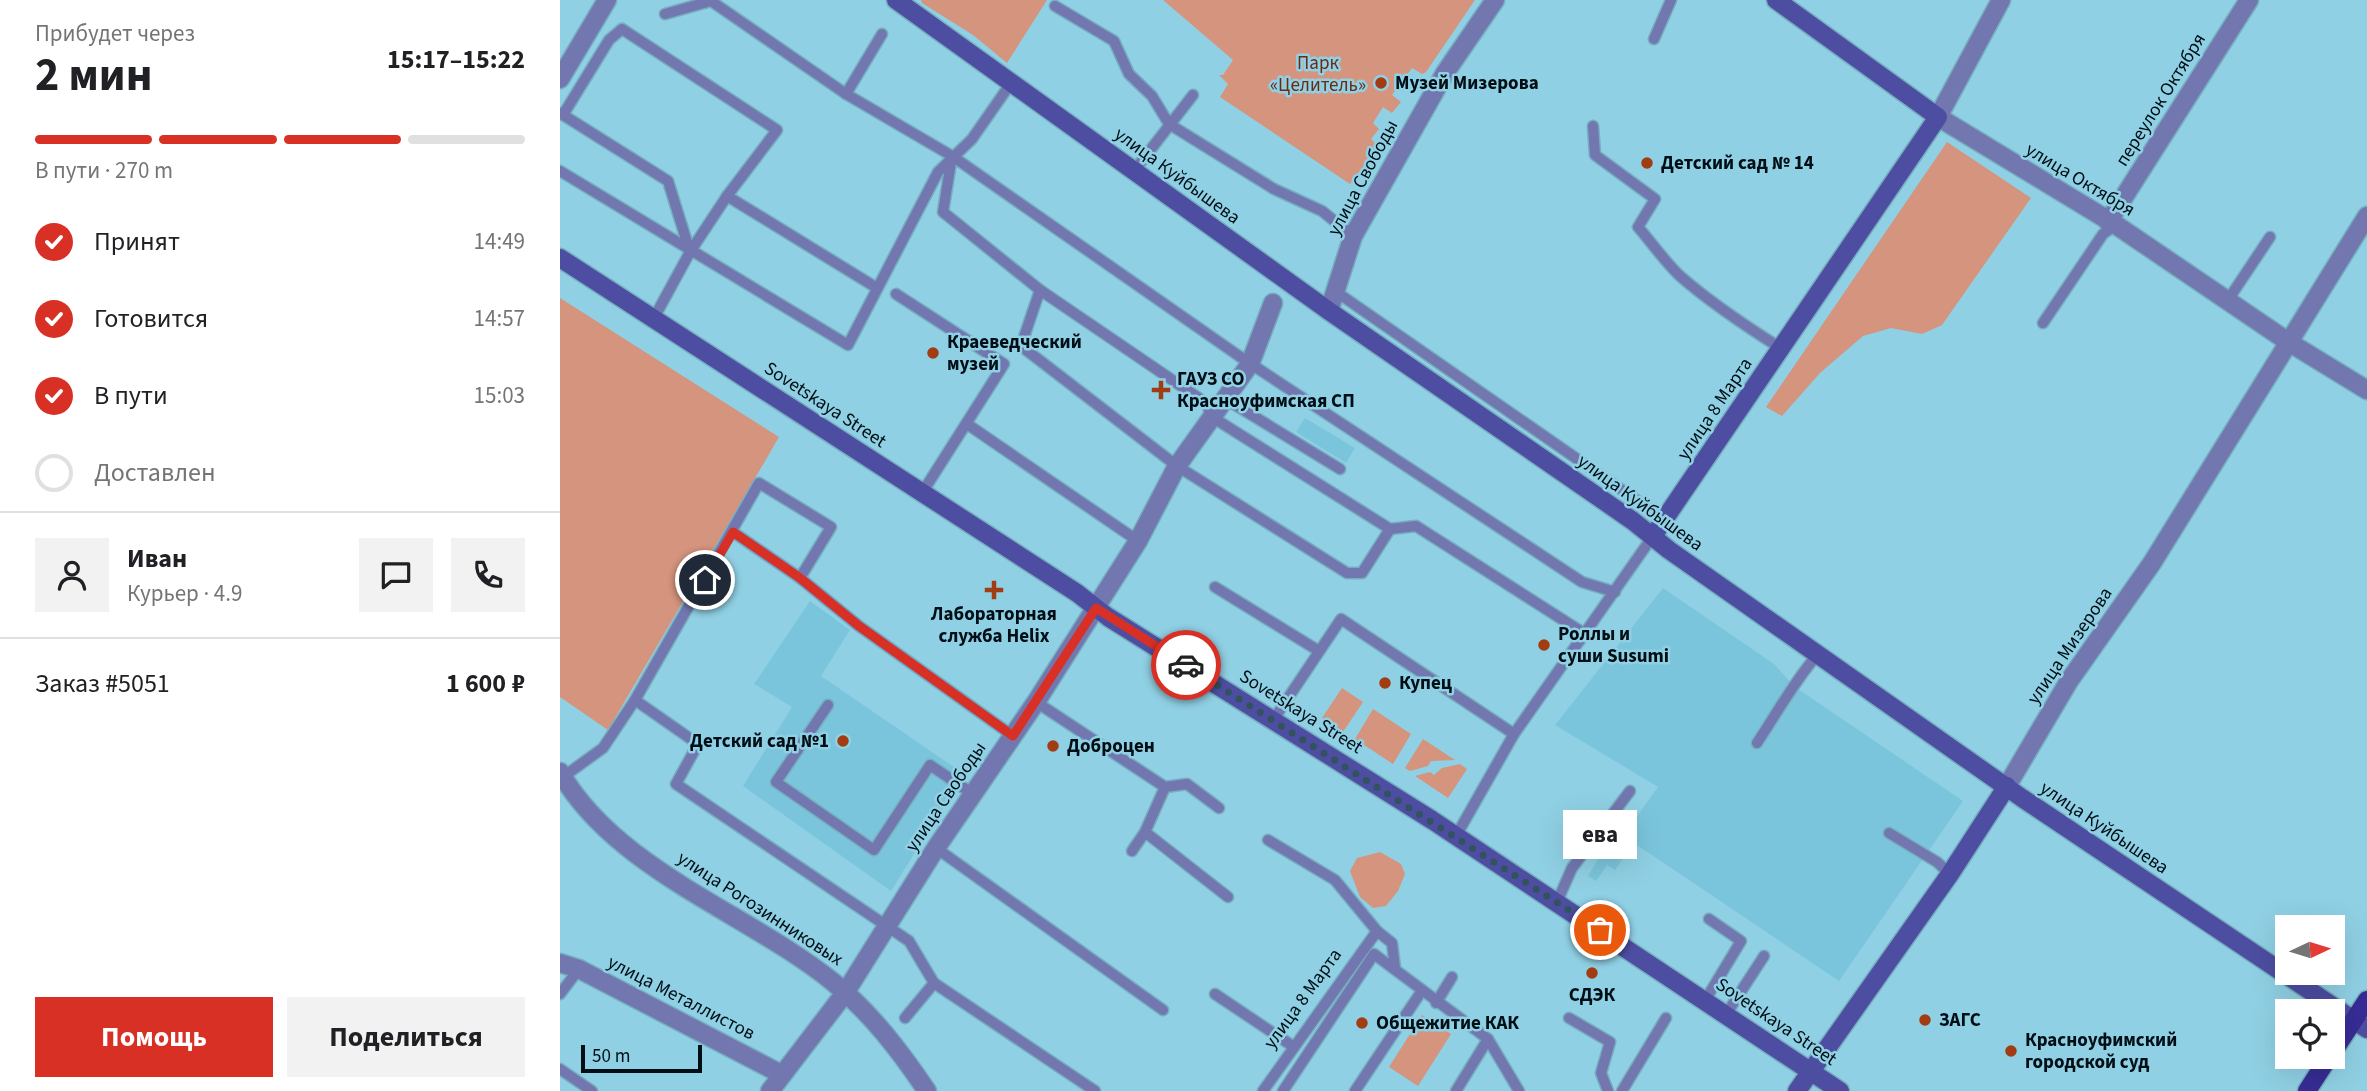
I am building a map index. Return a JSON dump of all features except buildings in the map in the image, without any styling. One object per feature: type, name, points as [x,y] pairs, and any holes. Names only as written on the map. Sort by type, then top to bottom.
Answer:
[{"type":"main road","name":"улица Куйбышева","points":[[896,0],[1329,311],[1818,654],[2007,786],[2361,1024]]},
{"type":"main road","name":"улица Октября","points":[[1776,0],[1938,117]]},
{"type":"main road","name":"улица 8 Марта","points":[[1653,536],[1938,117]]},
{"type":"main road","name":"Sovetskaya Street","points":[[560,258],[1077,593],[1096,608],[1456,836],[1706,999],[1810,1073],[1840,1091]]},
{"type":"main road","name":"улица Мизерова","points":[[1797,1091],[1950,874],[2007,786]]},
{"type":"main road","points":[[2345,1040],[2361,1024],[2367,1000]]},
{"type":"main road","points":[[2307,1091],[2321,1069]]},
{"type":"street","points":[[560,79],[607,0]]},
{"type":"street","name":"улица Свободы","points":[[1329,311],[1353,236],[1445,73],[1495,0]]},
{"type":"street","name":"улица 8 Марта","points":[[1938,117],[2001,0]]},
{"type":"street","name":"переулок Октября","points":[[2112,223],[2249,0]]},
{"type":"street","name":"улица Октября","points":[[1938,117],[2112,223],[2290,343],[2367,390]]},
{"type":"street","name":"улица Мизерова","points":[[2007,786],[2069,681],[2152,563],[2367,216]]},
{"type":"street","name":"улица Свободы","points":[[770,1091],[845,992],[936,848],[1036,702],[1138,541],[1177,466],[1227,400],[1250,364],[1273,303]]},
{"type":"street","name":"улица Рогозинниковых","points":[[561,776],[593,817],[643,858],[845,992],[893,1042],[927,1091]]},
{"type":"street","name":"улица Металлистов","points":[[560,964],[579,969],[781,1074]]},
{"type":"lane","points":[[1654,39],[1671,0]]},
{"type":"lane","points":[[665,14],[711,1],[846,94],[951,156],[1250,364],[1582,582],[1615,592]]},
{"type":"lane","points":[[1055,6],[1114,41],[1129,74],[1152,96],[1169,124],[1275,189],[1322,211],[1353,236]]},
{"type":"lane","points":[[654,318],[690,252],[727,196],[777,130],[626,30],[614,34],[562,114],[668,181],[690,252]]},
{"type":"lane","points":[[846,94],[882,34]]},
{"type":"lane","points":[[560,171],[690,252],[848,345],[938,172],[951,156],[972,139],[1011,83]]},
{"type":"lane","points":[[1134,171],[1193,94]]},
{"type":"lane","points":[[1593,126],[1595,155],[1655,199],[1638,227],[1678,275],[1715,305],[1782,349]]},
{"type":"lane","points":[[951,156],[943,212],[1040,290],[1206,403],[1212,417],[1390,529],[1416,526],[1585,634]]},
{"type":"lane","points":[[727,196],[877,288]]},
{"type":"lane","points":[[2043,323],[2112,223]]},
{"type":"lane","points":[[2228,300],[2270,237]]},
{"type":"lane","points":[[1040,290],[1021,346],[1177,466],[1347,573],[1362,573],[1390,529]]},
{"type":"lane","points":[[1335,291],[1665,520]]},
{"type":"lane","points":[[896,294],[1004,364],[922,494]]},
{"type":"lane","points":[[1227,400],[1340,469]]},
{"type":"lane","points":[[967,424],[1138,541]]},
{"type":"lane","points":[[561,776],[603,748],[635,700],[759,483],[831,527],[800,578]]},
{"type":"lane","points":[[733,532],[800,578],[859,626],[1013,736]]},
{"type":"lane","name":"улица 8 Марта","points":[[1456,836],[1514,734],[1653,536]]},
{"type":"lane","points":[[1215,587],[1319,651]]},
{"type":"lane","points":[[1274,719],[1341,619],[1514,734]]},
{"type":"lane","points":[[1756,743],[1795,687],[1801,673],[1818,654]]},
{"type":"lane","points":[[635,700],[698,744],[676,784],[909,941],[934,983],[1095,1091]]},
{"type":"lane","points":[[1036,702],[1165,787],[1187,784],[1219,808]]},
{"type":"lane","points":[[828,705],[776,782],[874,850],[930,765],[973,794]]},
{"type":"lane","points":[[1132,851],[1145,832],[1165,787]]},
{"type":"lane","points":[[1557,902],[1572,868],[1630,791]]},
{"type":"lane","points":[[1145,832],[1228,897]]},
{"type":"lane","points":[[1889,833],[1937,862],[1950,874]]},
{"type":"lane","points":[[1268,840],[1335,880],[1377,931],[1392,943],[1395,968]]},
{"type":"lane","points":[[936,848],[1163,1010]]},
{"type":"lane","points":[[1706,999],[1741,941],[1709,919]]},
{"type":"lane","name":"улица 8 Марта","points":[[1263,1091],[1377,931]]},
{"type":"lane","points":[[1283,1091],[1374,954],[1395,968],[1421,992],[1488,1039],[1519,1091]]},
{"type":"lane","points":[[1727,1013],[1764,956]]},
{"type":"lane","points":[[560,994],[579,969]]},
{"type":"lane","points":[[1436,1003],[1452,977]]},
{"type":"lane","points":[[905,1018],[934,983]]},
{"type":"lane","points":[[1356,1091],[1421,992]]},
{"type":"lane","points":[[1215,994],[1294,1047]]},
{"type":"lane","points":[[1569,1018],[1610,1042],[1601,1073],[1608,1091]]},
{"type":"lane","points":[[1622,1091],[1666,1018]]},
{"type":"lane","points":[[1456,1091],[1488,1039]]},
{"type":"lane","points":[[560,1069],[592,1091]]},
{"type":"shaded area","points":[[1305,418],[1355,448],[1346,463],[1296,432]]},
{"type":"shaded area","points":[[1663,588],[1774,664],[1795,687],[1963,801],[1839,981],[1634,843],[1615,870],[1607,865],[1596,881],[1588,876],[1602,853],[1615,847],[1658,787],[1555,725]]},
{"type":"shaded area","name":"Детский сад №1","points":[[810,601],[850,630],[821,676],[964,774],[891,891],[743,786],[792,707],[754,684]]},
{"type":"green space","points":[[921,0],[1047,0],[1007,63],[973,35]]},
{"type":"green space","name":"Парк «Целитель»","points":[[1163,0],[1475,0],[1426,72],[1422,74],[1412,68],[1392,95],[1401,102],[1392,113],[1383,107],[1373,123],[1379,129],[1371,139],[1379,146],[1350,184],[1220,97],[1228,84],[1219,75],[1223,75],[1233,60]]},
{"type":"green space","points":[[1947,142],[2031,198],[1942,325],[1922,334],[1891,328],[1863,336],[1820,373],[1782,416],[1766,407]]},
{"type":"green space","points":[[560,298],[779,437],[608,730],[560,697]]},
{"type":"green space","points":[[1342,688],[1363,702],[1343,732],[1322,718]]},
{"type":"green space","points":[[1373,709],[1411,734],[1393,764],[1355,739]]},
{"type":"green space","points":[[1423,739],[1455,760],[1431,761],[1428,766],[1410,771],[1405,768]]},
{"type":"green space","points":[[1460,764],[1467,769],[1448,798],[1415,776],[1430,772],[1434,775],[1442,768]]},
{"type":"green space","points":[[1380,852],[1401,864],[1405,874],[1398,891],[1386,906],[1373,908],[1360,897],[1350,871],[1357,858]]},
{"type":"green space","points":[[1422,1015],[1451,1034],[1418,1086],[1389,1067]]},
{"type":"way so far","points":[[1186,665],[1600,930]]},
{"type":"place","name":"Музей Мизерова","points":[[1381,83]]},
{"type":"place","name":"Детский сад № 14","points":[[1647,163]]},
{"type":"place","name":"Краеведческий музей","points":[[933,353]]},
{"type":"place","name":"ГАУЗ СО Красноуфимская СП","points":[[1161,390]]},
{"type":"place","name":"Лабораторная служба Helix","points":[[994,590]]},
{"type":"place","name":"Роллы и суши Susumi","points":[[1544,645]]},
{"type":"place","name":"Купец","points":[[1385,683]]},
{"type":"place","name":"Детский сад №1","points":[[843,741]]},
{"type":"place","name":"Доброцен","points":[[1053,746]]},
{"type":"place","name":"ева","points":[[1600,930]]},
{"type":"place","name":"СДЭК","points":[[1592,973]]},
{"type":"place","name":"ЗАГС","points":[[1925,1020]]},
{"type":"place","name":"Общежитие КАК","points":[[1362,1023]]},
{"type":"place","name":"Красноуфимский городской суд","points":[[2011,1051]]},
{"type":"route","points":[[705,580],[733,532],[800,578],[859,626],[1013,736],[1096,608],[1186,665]]}]
